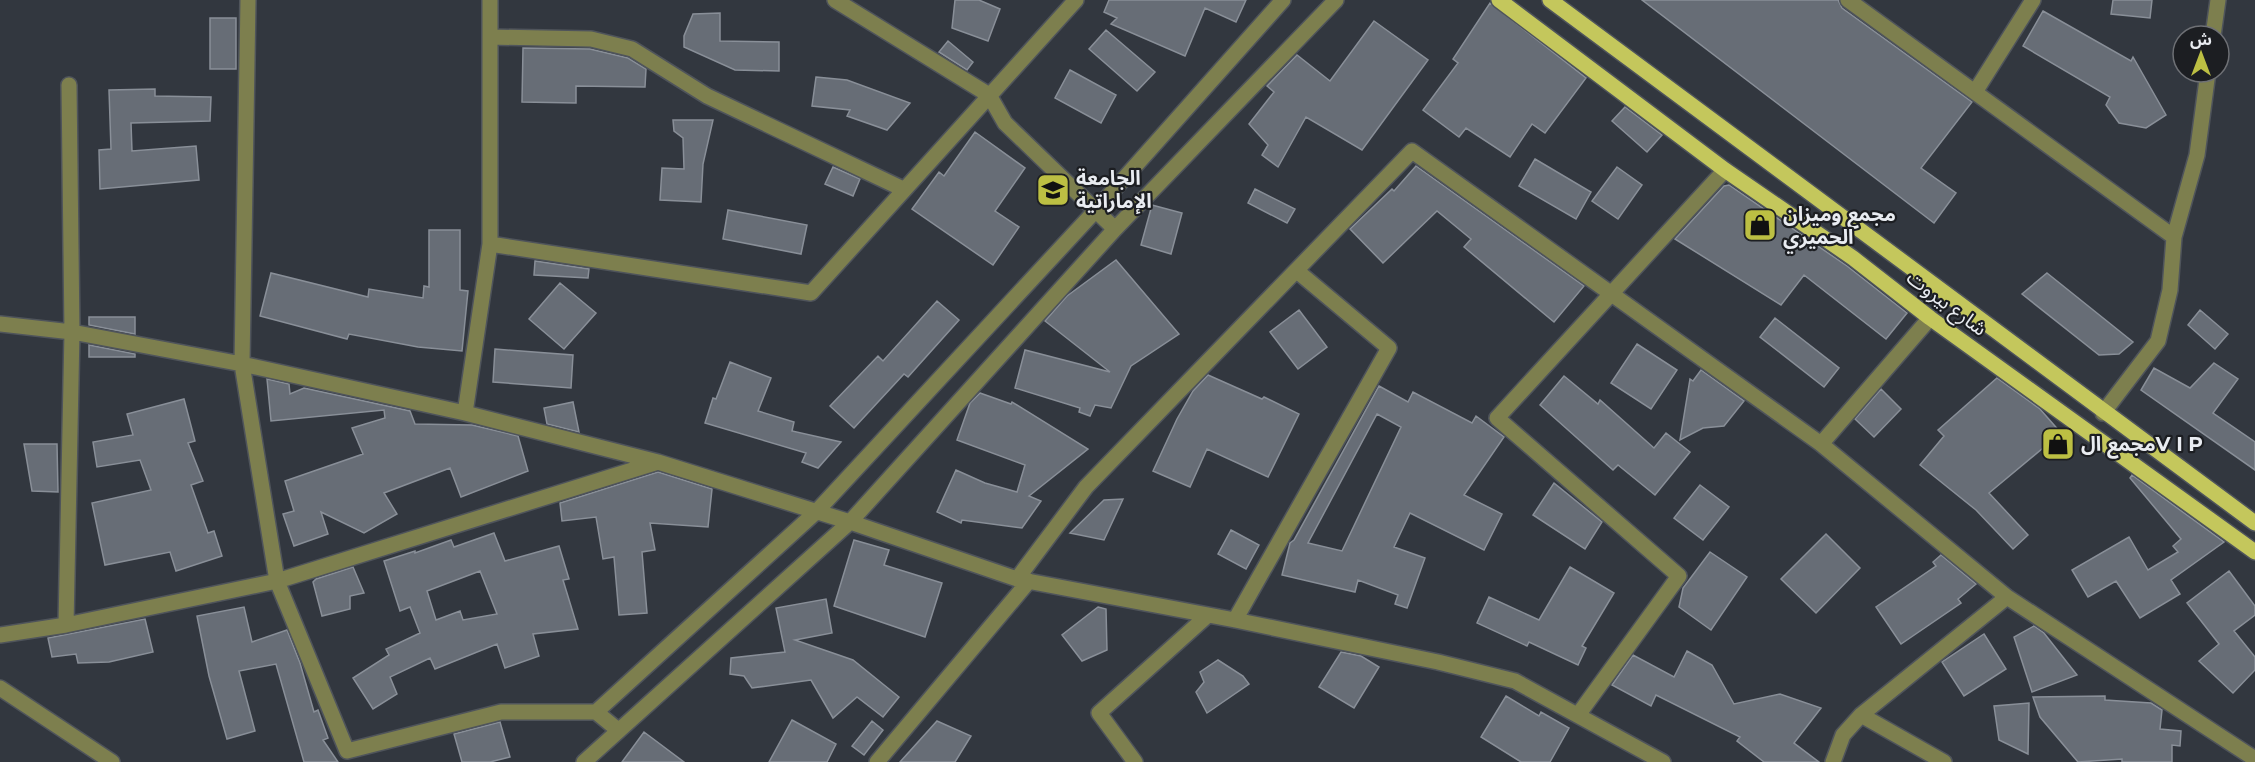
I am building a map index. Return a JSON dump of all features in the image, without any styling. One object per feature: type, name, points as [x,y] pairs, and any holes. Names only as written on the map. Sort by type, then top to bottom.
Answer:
[{"type":"main road","name":"شارع بيروت","points":[[1499,0],[1725,170],[1853,258],[1930,318],[2255,552]]},
{"type":"main road","name":"شارع بيروت","points":[[1550,0],[1870,236],[2103,413],[2255,523]]},
{"type":"main road","points":[[1853,258],[1870,236]]},
{"type":"street","points":[[248,0],[242,364],[278,581],[350,757],[501,712],[596,712],[618,730]]},
{"type":"street","points":[[465,413],[490,244],[490,0]]},
{"type":"street","points":[[835,0],[989,95],[1005,123],[1115,229]]},
{"type":"street","points":[[490,244],[811,293],[1076,0]]},
{"type":"street","points":[[596,712],[816,512],[1096,210],[1283,0]]},
{"type":"street","points":[[584,762],[850,522],[1115,229],[1336,0]]},
{"type":"street","points":[[1848,0],[2174,237]]},
{"type":"street","points":[[1975,92],[2033,0]]},
{"type":"street","points":[[2215,24],[2218,0]]},
{"type":"street","points":[[490,37],[591,39],[632,49],[707,96],[903,189]]},
{"type":"street","points":[[2103,413],[2158,341],[2170,290],[2174,237],[2197,155],[2206,84]]},
{"type":"street","points":[[66,625],[72,332],[69,85]]},
{"type":"street","points":[[876,762],[1023,580],[1086,488],[1412,151],[1821,444],[2007,597],[2255,759]]},
{"type":"street","points":[[1578,715],[1679,576],[1497,418],[1613,295],[1725,170]]},
{"type":"street","points":[[1235,620],[1389,348],[1297,271]]},
{"type":"street","points":[[1821,444],[1930,318]]},
{"type":"street","points":[[0,324],[72,332],[242,364],[465,413],[657,462],[850,522],[1023,580],[1235,620],[1438,662],[1515,681],[1663,762]]},
{"type":"street","points":[[0,635],[66,625],[278,581],[657,462]]},
{"type":"street","points":[[1833,762],[1843,735],[1861,716],[2007,597]]},
{"type":"street","points":[[1135,762],[1099,713],[1208,615]]},
{"type":"street","points":[[0,688],[111,762]]},
{"type":"street","points":[[1861,716],[1944,762]]},
{"type":"building","points":[[955,0],[979,0],[1000,9],[988,41],[952,28]]},
{"type":"building","points":[[1109,0],[1246,0],[1236,22],[1205,8],[1185,56],[1111,24],[1117,18],[1104,12]]},
{"type":"building","points":[[1642,0],[1838,0],[1842,8],[1972,102],[1921,168],[1956,193],[1934,223]]},
{"type":"building","points":[[2113,0],[2152,0],[2150,18],[2111,14]]},
{"type":"building","points":[[1490,3],[1586,78],[1545,133],[1532,124],[1510,157],[1466,128],[1459,137],[1423,110],[1458,63],[1453,59]]},
{"type":"building","points":[[2043,11],[2131,61],[2133,57],[2166,115],[2146,128],[2119,123],[2106,105],[2110,97],[2023,46]]},
{"type":"building","points":[[720,13],[720,41],[779,42],[779,71],[735,70],[684,47],[684,36],[693,14]]},
{"type":"building","points":[[210,18],[236,18],[236,69],[210,69]]},
{"type":"building","points":[[1374,21],[1428,60],[1362,150],[1306,117],[1278,167],[1262,155],[1268,145],[1249,124],[1274,92],[1267,86],[1297,55],[1330,81]]},
{"type":"building","points":[[1106,30],[1155,72],[1137,91],[1089,49]]},
{"type":"building","points":[[948,41],[973,62],[967,70],[939,52]]},
{"type":"building","points":[[523,48],[590,49],[628,58],[646,69],[645,87],[576,86],[576,103],[522,102]]},
{"type":"building","points":[[1070,70],[1116,95],[1101,123],[1055,98]]},
{"type":"building","points":[[816,77],[847,80],[910,103],[887,130],[847,116],[850,110],[812,106]]},
{"type":"building","points":[[155,89],[155,96],[211,97],[210,121],[131,123],[132,151],[196,146],[199,180],[100,189],[99,150],[111,149],[109,90]]},
{"type":"building","points":[[1625,107],[1662,135],[1647,152],[1612,121]]},
{"type":"building","points":[[673,120],[713,120],[703,164],[701,202],[660,200],[662,168],[684,169],[683,138],[674,131]]},
{"type":"building","points":[[975,132],[1025,168],[995,211],[1019,227],[993,265],[912,209],[939,172],[944,176]]},
{"type":"building","points":[[1535,159],[1591,192],[1576,219],[1519,186]]},
{"type":"building","points":[[1416,166],[1584,286],[1554,322],[1464,247],[1471,239],[1437,211],[1383,263],[1350,229],[1392,189],[1394,191]]},
{"type":"building","points":[[833,167],[860,179],[853,196],[825,184]]},
{"type":"building","points":[[1617,167],[1642,185],[1618,219],[1592,201]]},
{"type":"building","points":[[1729,185],[1847,266],[1907,313],[1886,339],[1804,275],[1781,305],[1675,239],[1724,186]]},
{"type":"building","points":[[1255,189],[1295,209],[1287,223],[1248,203]]},
{"type":"building","points":[[1152,205],[1182,213],[1171,254],[1141,245]]},
{"type":"building","points":[[728,210],[807,225],[801,254],[723,239]]},
{"type":"building","points":[[429,230],[460,230],[460,290],[468,291],[462,351],[418,347],[349,334],[347,339],[260,316],[271,273],[368,297],[369,289],[423,298],[424,286],[429,287]]},
{"type":"building","points":[[1116,260],[1179,334],[1131,366],[1111,408],[1095,405],[1090,416],[1079,412],[1080,408],[1015,388],[1025,350],[1110,372],[1045,321],[1067,296]]},
{"type":"building","points":[[535,261],[589,269],[588,278],[534,275]]},
{"type":"building","points":[[2047,273],[2133,342],[2119,354],[2099,355],[2022,294]]},
{"type":"building","points":[[560,283],[596,313],[564,349],[529,319]]},
{"type":"building","points":[[937,301],[959,320],[908,377],[904,374],[854,428],[830,406],[878,356],[883,361]]},
{"type":"building","points":[[1299,310],[1327,347],[1298,369],[1270,332]]},
{"type":"building","points":[[2200,310],[2228,334],[2215,349],[2188,325]]},
{"type":"building","points":[[89,317],[135,317],[135,334],[89,325]]},
{"type":"building","points":[[1775,318],[1839,368],[1824,387],[1760,337]]},
{"type":"building","points":[[1637,344],[1677,370],[1651,409],[1611,383]]},
{"type":"building","points":[[89,345],[135,354],[135,357],[89,357]]},
{"type":"building","points":[[495,349],[573,355],[571,388],[493,382]]},
{"type":"building","points":[[730,362],[771,378],[758,411],[794,422],[792,431],[841,442],[818,468],[802,462],[806,453],[705,423],[713,398],[716,399]]},
{"type":"building","points":[[2214,363],[2238,379],[2213,413],[2255,442],[2255,470],[2141,390],[2154,368],[2190,388]]},
{"type":"building","points":[[1701,370],[1744,401],[1724,426],[1703,428],[1680,440],[1690,379],[1693,381]]},
{"type":"building","points":[[1208,375],[1262,399],[1264,397],[1299,414],[1268,477],[1207,449],[1190,487],[1153,471],[1193,391]]},
{"type":"building","points":[[1564,376],[1598,404],[1600,400],[1654,448],[1666,433],[1690,452],[1655,495],[1618,465],[1613,470],[1540,405]]},
{"type":"building","points":[[1997,378],[2040,409],[2061,433],[1989,493],[2028,535],[2013,549],[1976,510],[1920,465],[1944,436],[1938,430]]},
{"type":"building","points":[[267,379],[289,384],[290,394],[304,388],[410,411],[415,424],[472,425],[518,436],[528,471],[461,497],[450,468],[384,493],[397,514],[364,533],[321,512],[328,534],[294,546],[283,514],[294,511],[285,481],[363,454],[352,428],[385,418],[384,410],[271,421]]},
{"type":"building","points":[[1379,386],[1408,402],[1413,392],[1472,423],[1476,416],[1504,437],[1464,495],[1502,514],[1484,550],[1410,513],[1394,547],[1425,558],[1407,608],[1395,604],[1398,595],[1358,580],[1355,592],[1282,575],[1290,543],[1294,540]],"holes":[[[1377,414],[1401,427],[1342,551],[1308,543]]]},
{"type":"building","points":[[1881,389],[1901,409],[1874,437],[1855,419]]},
{"type":"building","points":[[980,393],[1011,404],[1012,402],[1088,449],[1029,496],[1041,501],[1022,528],[962,520],[961,523],[937,512],[956,470],[985,483],[1017,492],[1025,465],[957,440],[970,403]]},
{"type":"building","points":[[184,399],[195,441],[188,443],[203,481],[191,485],[208,533],[214,531],[222,556],[176,571],[170,552],[105,565],[92,503],[151,490],[140,460],[97,467],[93,442],[133,435],[127,414]]},
{"type":"building","points":[[573,402],[579,432],[547,424],[544,408]]},
{"type":"building","points":[[24,444],[57,444],[58,492],[32,491]]},
{"type":"building","points":[[658,472],[712,489],[708,527],[650,523],[655,550],[642,552],[647,613],[619,615],[614,557],[603,559],[596,517],[562,521],[560,503]]},
{"type":"building","points":[[2132,475],[2224,542],[2171,580],[2180,594],[2140,618],[2116,581],[2088,597],[2072,570],[2129,537],[2148,570],[2178,552],[2173,546],[2181,539],[2130,478]]},
{"type":"building","points":[[1554,483],[1602,522],[1585,549],[1533,515]]},
{"type":"building","points":[[1700,485],[1729,507],[1703,540],[1674,518]]},
{"type":"building","points":[[1123,499],[1104,540],[1070,533],[1104,500]]},
{"type":"building","points":[[1231,530],[1259,545],[1246,569],[1218,554]]},
{"type":"building","points":[[494,533],[505,561],[559,546],[569,579],[563,580],[578,629],[533,634],[539,656],[505,668],[497,644],[435,669],[430,658],[390,677],[397,694],[373,709],[353,678],[389,655],[386,649],[420,633],[410,607],[400,611],[384,561],[451,540],[454,547]],"holes":[[[480,571],[497,614],[463,620],[460,611],[436,620],[427,591]]]},
{"type":"building","points":[[1826,534],[1860,568],[1816,613],[1781,579]]},
{"type":"building","points":[[854,540],[889,550],[884,565],[942,583],[925,637],[834,606]]},
{"type":"building","points":[[1710,552],[1747,577],[1711,630],[1679,607],[1683,588]]},
{"type":"building","points":[[1941,555],[1976,584],[1958,599],[1961,603],[1901,644],[1876,607],[1936,566],[1933,562]]},
{"type":"building","points":[[353,567],[364,593],[350,596],[350,609],[322,616],[313,582]]},
{"type":"building","points":[[1570,567],[1614,593],[1582,646],[1586,648],[1578,665],[1529,642],[1527,646],[1477,623],[1489,597],[1539,620]]},
{"type":"building","points":[[2229,571],[2255,606],[2255,615],[2234,631],[2255,657],[2255,670],[2233,693],[2199,661],[2219,644],[2187,603]]},
{"type":"building","points":[[826,599],[832,633],[795,640],[853,660],[899,697],[883,717],[857,697],[833,718],[811,680],[752,688],[744,676],[730,674],[731,658],[785,652],[776,608]]},
{"type":"building","points":[[244,607],[252,642],[287,630],[300,663],[314,712],[318,710],[328,738],[323,740],[338,762],[304,762],[276,664],[239,671],[255,731],[227,739],[209,676],[197,616]]},
{"type":"building","points":[[1098,607],[1106,609],[1107,650],[1082,661],[1062,635]]},
{"type":"building","points":[[145,619],[153,652],[109,662],[78,663],[76,654],[52,657],[48,638]]},
{"type":"building","points":[[2034,626],[2044,633],[2077,675],[2032,692],[2014,637]]},
{"type":"building","points":[[1984,634],[2006,669],[1964,696],[1942,662]]},
{"type":"building","points":[[1687,651],[1712,665],[1734,704],[1780,694],[1821,708],[1794,743],[1819,762],[1764,762],[1737,741],[1740,737],[1656,695],[1651,706],[1612,685],[1633,655],[1674,677]]},
{"type":"building","points":[[1341,652],[1361,656],[1379,667],[1354,708],[1319,687]]},
{"type":"building","points":[[1218,660],[1243,676],[1249,684],[1207,713],[1196,692],[1204,682],[1200,672]]},
{"type":"building","points":[[1506,696],[1539,716],[1541,712],[1569,728],[1550,762],[1521,762],[1481,737]]},
{"type":"building","points":[[2105,696],[2105,700],[2151,703],[2162,710],[2160,729],[2181,731],[2180,746],[2172,745],[2172,762],[2122,762],[2122,759],[2078,762],[2040,717],[2033,697]]},
{"type":"building","points":[[2029,703],[2028,754],[1999,740],[1994,706]]},
{"type":"building","points":[[792,720],[836,744],[827,762],[769,762]]},
{"type":"building","points":[[872,721],[883,730],[864,755],[852,746]]},
{"type":"building","points":[[937,721],[971,736],[955,762],[900,762]]},
{"type":"building","points":[[500,722],[510,757],[490,762],[462,762],[454,734]]},
{"type":"building","points":[[644,732],[684,762],[622,762]]},
{"type":"place","name":"الجامعة الإماراتية","points":[[1053,190]]},
{"type":"place","name":"مجمع وميزان الحميري","points":[[1760,225]]},
{"type":"place","name":"مجمع الV I P","points":[[2058,444]]}]
